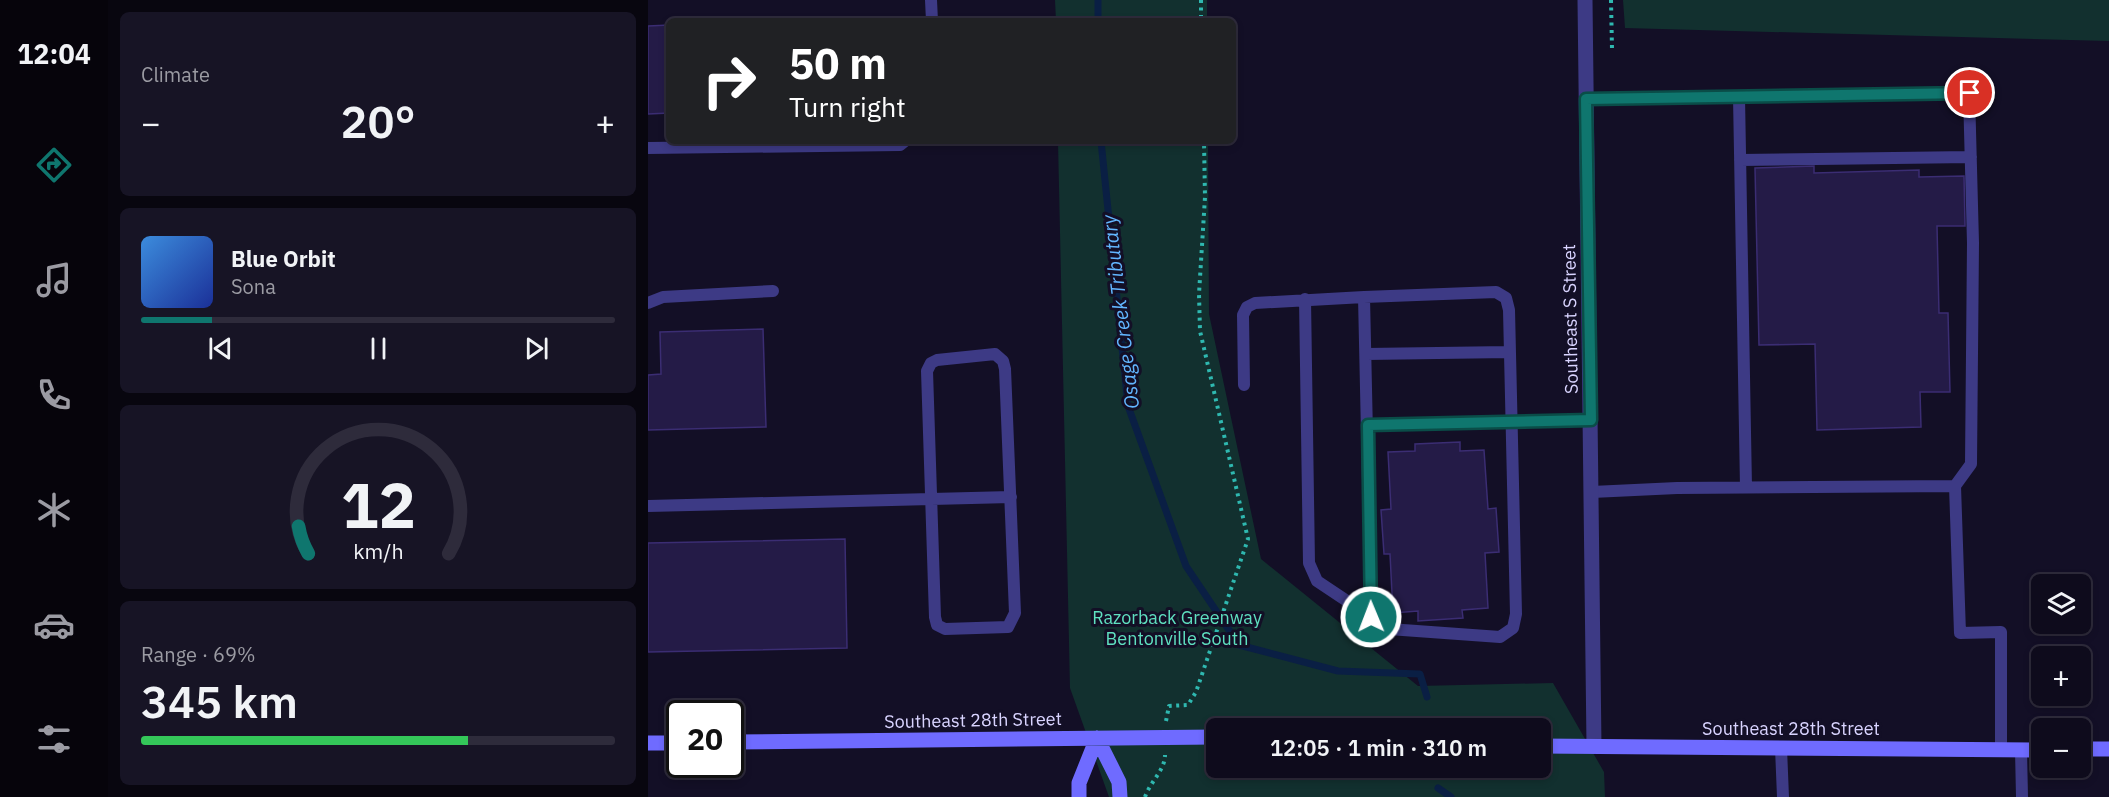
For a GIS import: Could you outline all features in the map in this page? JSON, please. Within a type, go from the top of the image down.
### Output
[{"type":"main road","name":"Southeast 28th Street","points":[[744,742],[1206,737]]},
{"type":"main road","points":[[1079,797],[1078,783],[1097,738]]},
{"type":"main road","points":[[1097,738],[1119,782],[1120,797]]},
{"type":"main road","points":[[648,743],[666,743]]},
{"type":"main road","name":"Southeast 28th Street","points":[[1551,746],[2031,750]]},
{"type":"main road","points":[[2091,749],[2109,749]]},
{"type":"street","name":"Southeast S Street","points":[[1585,0],[1594,746]]},
{"type":"lane","points":[[931,0],[932,18]]},
{"type":"lane","points":[[1586,99],[1970,93],[1971,464],[1955,486],[1960,633],[2001,632],[2001,749]]},
{"type":"lane","points":[[1738,97],[1746,487]]},
{"type":"lane","points":[[648,148],[901,144]]},
{"type":"lane","points":[[1740,160],[1971,157]]},
{"type":"lane","points":[[648,303],[663,297],[773,291]]},
{"type":"lane","points":[[1244,386],[1243,315],[1247,307],[1255,303],[1305,299],[1496,292],[1506,298],[1509,310],[1515,614],[1513,628],[1500,637],[1389,629],[1317,581],[1308,563],[1305,299]]},
{"type":"lane","points":[[1364,297],[1371,617]]},
{"type":"lane","points":[[1366,354],[1509,352]]},
{"type":"lane","points":[[995,354],[1003,361],[1011,497],[1015,613],[1012,622],[1008,627],[945,629],[937,625],[927,371],[931,363],[937,360],[995,354]]},
{"type":"lane","points":[[1368,425],[1591,420]]},
{"type":"lane","points":[[1592,492],[1746,487],[1955,486]]},
{"type":"lane","points":[[648,506],[1011,497]]},
{"type":"lane","points":[[1781,748],[1782,797]]},
{"type":"lane","points":[[2021,750],[2022,797]]},
{"type":"path","points":[[1201,0],[1201,18]]},
{"type":"path","points":[[1611,0],[1612,49]]},
{"type":"path","points":[[1166,717],[1169,706],[1188,705],[1196,692],[1248,539],[1200,331],[1199,294],[1205,197],[1204,144]]},
{"type":"path","points":[[1145,797],[1149,784],[1165,762]]},
{"type":"green space","points":[[1055,0],[1207,0],[1207,18],[1056,18]]},
{"type":"green space","points":[[1623,0],[2109,0],[2109,41],[1625,28]]},
{"type":"green space","name":"Razorback Greenway Bentonville South","points":[[1058,144],[1208,144],[1209,314],[1261,559],[1418,686],[1553,683],[1604,772],[1605,797],[1109,797],[1070,688]]},
{"type":"building","points":[[666,25],[666,113],[648,114],[648,26]]},
{"type":"building","points":[[1814,166],[1814,173],[1919,170],[1919,177],[1964,176],[1965,226],[1937,226],[1939,313],[1948,313],[1950,392],[1920,392],[1921,427],[1817,430],[1815,344],[1759,345],[1755,168]]},
{"type":"building","points":[[763,329],[766,427],[648,430],[648,375],[661,374],[660,332]]},
{"type":"building","points":[[1460,442],[1460,451],[1484,450],[1488,509],[1496,508],[1499,552],[1485,553],[1488,608],[1462,610],[1463,618],[1418,621],[1418,611],[1393,613],[1390,554],[1384,554],[1381,510],[1391,509],[1388,452],[1415,451],[1415,444]]},
{"type":"building","points":[[845,539],[847,648],[648,652],[648,543]]},
{"type":"waterway","name":"Osage Creek Tributary","points":[[1098,0],[1098,18]]},
{"type":"waterway","name":"Osage Creek Tributary","points":[[1101,144],[1128,406],[1186,566],[1239,645],[1338,671],[1420,674],[1427,697]]},
{"type":"waterway","name":"Osage Creek Tributary","points":[[1438,788],[1451,797]]},
{"type":"route","points":[[1371,617],[1368,425],[1591,420],[1586,99],[1970,93]]}]
